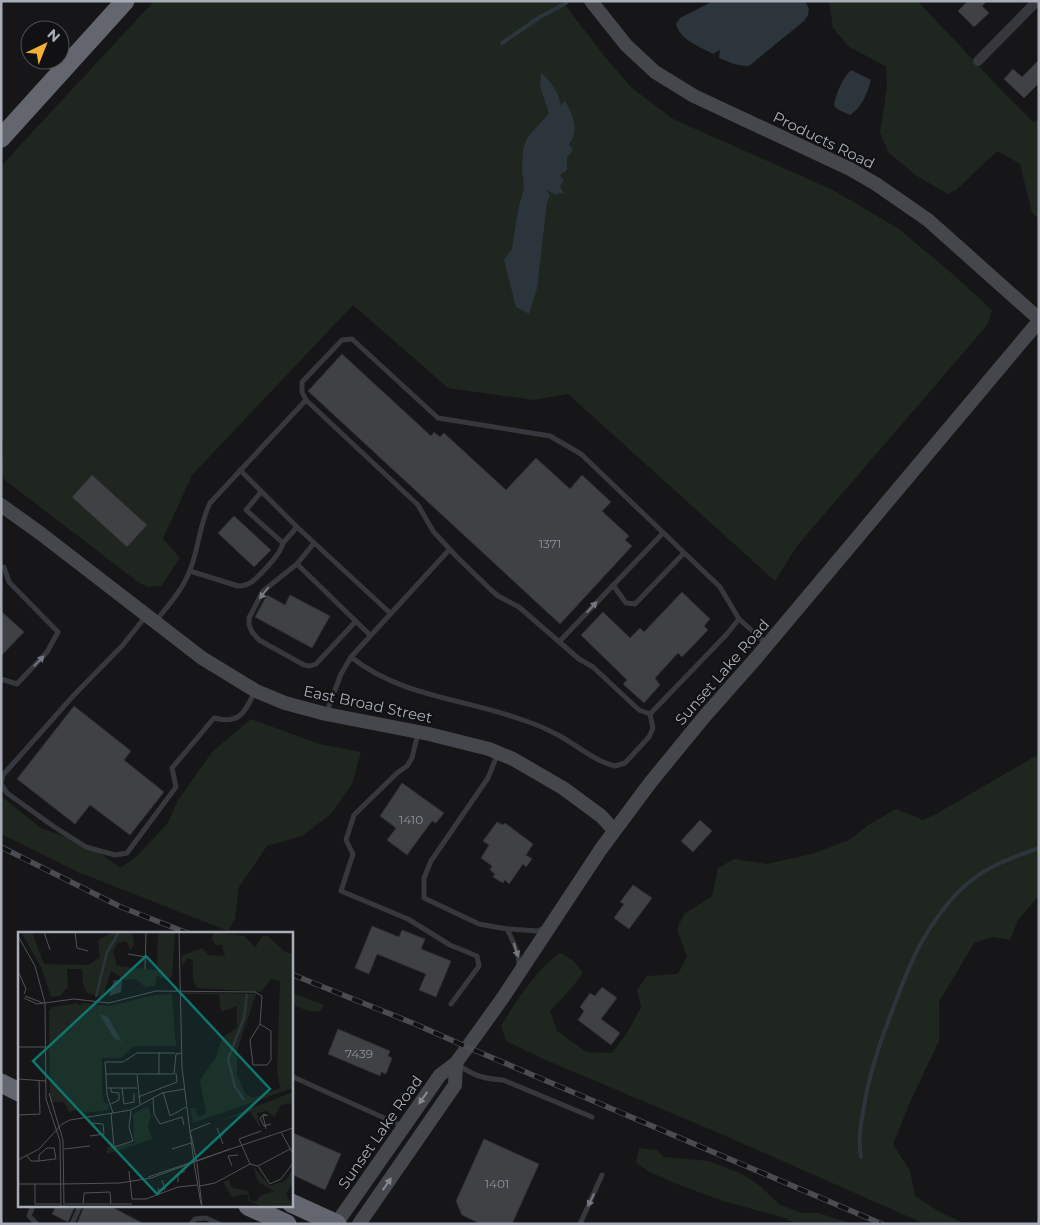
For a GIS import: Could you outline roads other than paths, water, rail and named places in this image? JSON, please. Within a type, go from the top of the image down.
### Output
[{"type":"highway","points":[[1,138],[125,1]]},
{"type":"highway","points":[[1,1083],[18,1092]]},
{"type":"highway","points":[[292,1203],[336,1224]]},
{"type":"highway","points":[[252,1208],[287,1224]]},
{"type":"main road","name":"Products Road","points":[[591,1],[626,45],[655,72],[694,96],[850,169],[876,184],[928,220],[1039,320]]},
{"type":"main road","name":"Sunset Lake Road","points":[[336,1224],[440,1075],[456,1063],[519,973],[614,830],[650,783],[1039,320]]},
{"type":"main road","name":"East Broad Street","points":[[1,505],[202,658],[256,691],[285,703],[326,714],[465,741],[499,753],[530,768],[563,788],[601,816],[614,830]]},
{"type":"main road","name":"Sunset Lake Road","points":[[359,1224],[455,1085],[456,1063]]},
{"type":"street","points":[[978,61],[1032,3]]},
{"type":"lane","points":[[650,714],[638,710],[593,667],[579,659],[519,607],[498,596],[449,550],[433,531],[418,504],[306,400],[302,392],[302,382],[342,340],[352,339],[438,418],[550,436],[580,454],[720,587],[739,619],[767,644]]},
{"type":"lane","points":[[256,691],[244,712],[234,720],[214,718],[178,760],[172,768],[176,787],[127,853],[115,855],[86,847],[7,793],[1,784],[3,775],[74,695],[122,646],[170,603],[190,571],[203,517],[210,503],[306,400]]},
{"type":"lane","points":[[240,470],[297,527],[390,613]]},
{"type":"lane","points":[[261,492],[246,510],[283,543]]},
{"type":"lane","points":[[190,571],[238,586],[245,586],[253,582],[281,551],[283,543],[297,527]]},
{"type":"lane","points":[[559,642],[663,533]]},
{"type":"lane","points":[[314,543],[297,564],[263,591],[249,618],[252,632],[259,640],[304,665],[310,666],[316,664],[356,621]]},
{"type":"lane","points":[[326,714],[336,684],[351,657],[449,550]]},
{"type":"lane","points":[[613,585],[626,603],[635,604],[684,553]]},
{"type":"lane","points":[[297,564],[370,635]]},
{"type":"lane","points":[[1,679],[17,684],[47,652],[58,632],[9,582],[4,568]]},
{"type":"lane","points":[[650,714],[739,619]]},
{"type":"lane","points":[[351,657],[377,674],[410,688],[447,700],[488,708],[524,720],[558,735],[587,753],[615,766],[625,763],[652,732],[650,714]]},
{"type":"lane","points":[[419,732],[412,758],[407,766],[390,779],[354,815],[346,840],[352,854],[341,891],[408,919],[450,944],[477,956],[479,966],[451,1004]]},
{"type":"lane","points":[[499,753],[488,778],[431,860],[424,878],[424,898],[479,924],[507,929],[538,931],[550,925]]},
{"type":"lane","points":[[507,929],[519,958],[519,973]]},
{"type":"lane","points":[[456,1063],[468,1072],[488,1079],[503,1080],[592,1117]]},
{"type":"lane","points":[[292,1076],[403,1127]]},
{"type":"lane","points":[[580,1224],[602,1175]]},
{"type":"lane","points":[[32,1208],[30,1216],[37,1224]]},
{"type":"lane","points":[[72,1224],[79,1208]]},
{"type":"lane","points":[[191,1224],[195,1219],[206,1218],[219,1224]]},
{"type":"waterway","points":[[502,43],[540,17],[566,3]]},
{"type":"waterway","points":[[861,1157],[860,1129],[872,1071],[900,990],[930,927],[955,896],[976,877],[992,867],[1039,848]]},
{"type":"railway","points":[[1,847],[121,907],[185,932]]},
{"type":"railway","points":[[292,974],[415,1024],[882,1224]]}]
